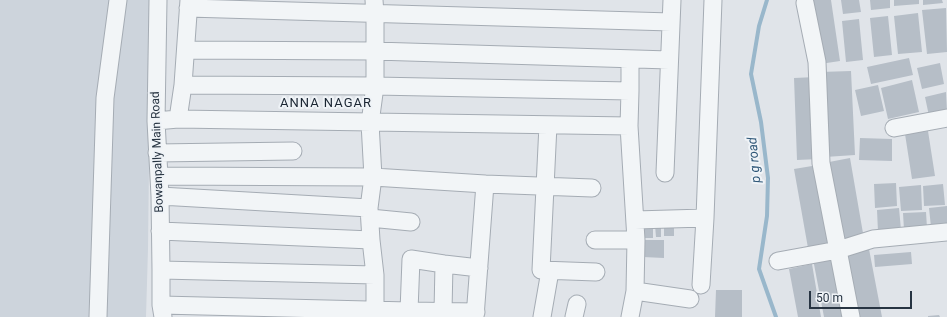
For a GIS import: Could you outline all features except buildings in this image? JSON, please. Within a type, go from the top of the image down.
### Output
[{"type":"street","points":[[98,317],[105,98],[118,0]]},
{"type":"street","name":"Bowanpally Main Road","points":[[158,0],[156,120],[160,196],[162,311]]},
{"type":"street","points":[[665,173],[672,0]]},
{"type":"street","points":[[701,285],[714,0]]},
{"type":"street","points":[[178,119],[183,85],[188,4],[374,7],[672,22]]},
{"type":"street","points":[[805,4],[817,62],[821,163],[851,317]]},
{"type":"street","points":[[374,7],[375,86],[370,123],[373,177],[370,213],[375,275],[375,310]]},
{"type":"street","points":[[186,50],[375,51],[669,60]]},
{"type":"street","points":[[630,59],[629,126],[636,240],[635,291],[630,317]]},
{"type":"street","points":[[183,85],[375,86],[630,91]]},
{"type":"street","points":[[894,128],[947,118]]},
{"type":"street","points":[[156,120],[178,119],[629,126]]},
{"type":"street","points":[[548,125],[541,270],[596,272]]},
{"type":"street","points":[[157,153],[293,152]]},
{"type":"street","points":[[159,176],[373,177],[486,184],[592,188]]},
{"type":"street","points":[[162,311],[375,310],[476,314],[486,184]]},
{"type":"street","points":[[160,196],[370,213],[411,222]]},
{"type":"street","points":[[635,220],[705,218]]},
{"type":"street","points":[[160,231],[371,240]]},
{"type":"street","points":[[778,261],[838,250],[874,239],[947,232]]},
{"type":"street","points":[[596,240],[636,240]]},
{"type":"street","points":[[409,312],[411,259],[479,268]]},
{"type":"street","points":[[443,312],[444,264]]},
{"type":"street","points":[[161,270],[375,275]]},
{"type":"street","points":[[542,317],[550,271]]},
{"type":"street","points":[[635,291],[690,299]]},
{"type":"shaded area","points":[[0,0],[151,0],[146,317],[0,317]]},
{"type":"waterway","name":"p g road","points":[[767,0],[759,26],[751,74],[761,122],[768,178],[767,216],[759,269],[776,317]]},
{"type":"district","name":"ANNA NAGAR","points":[[326,104]]}]
